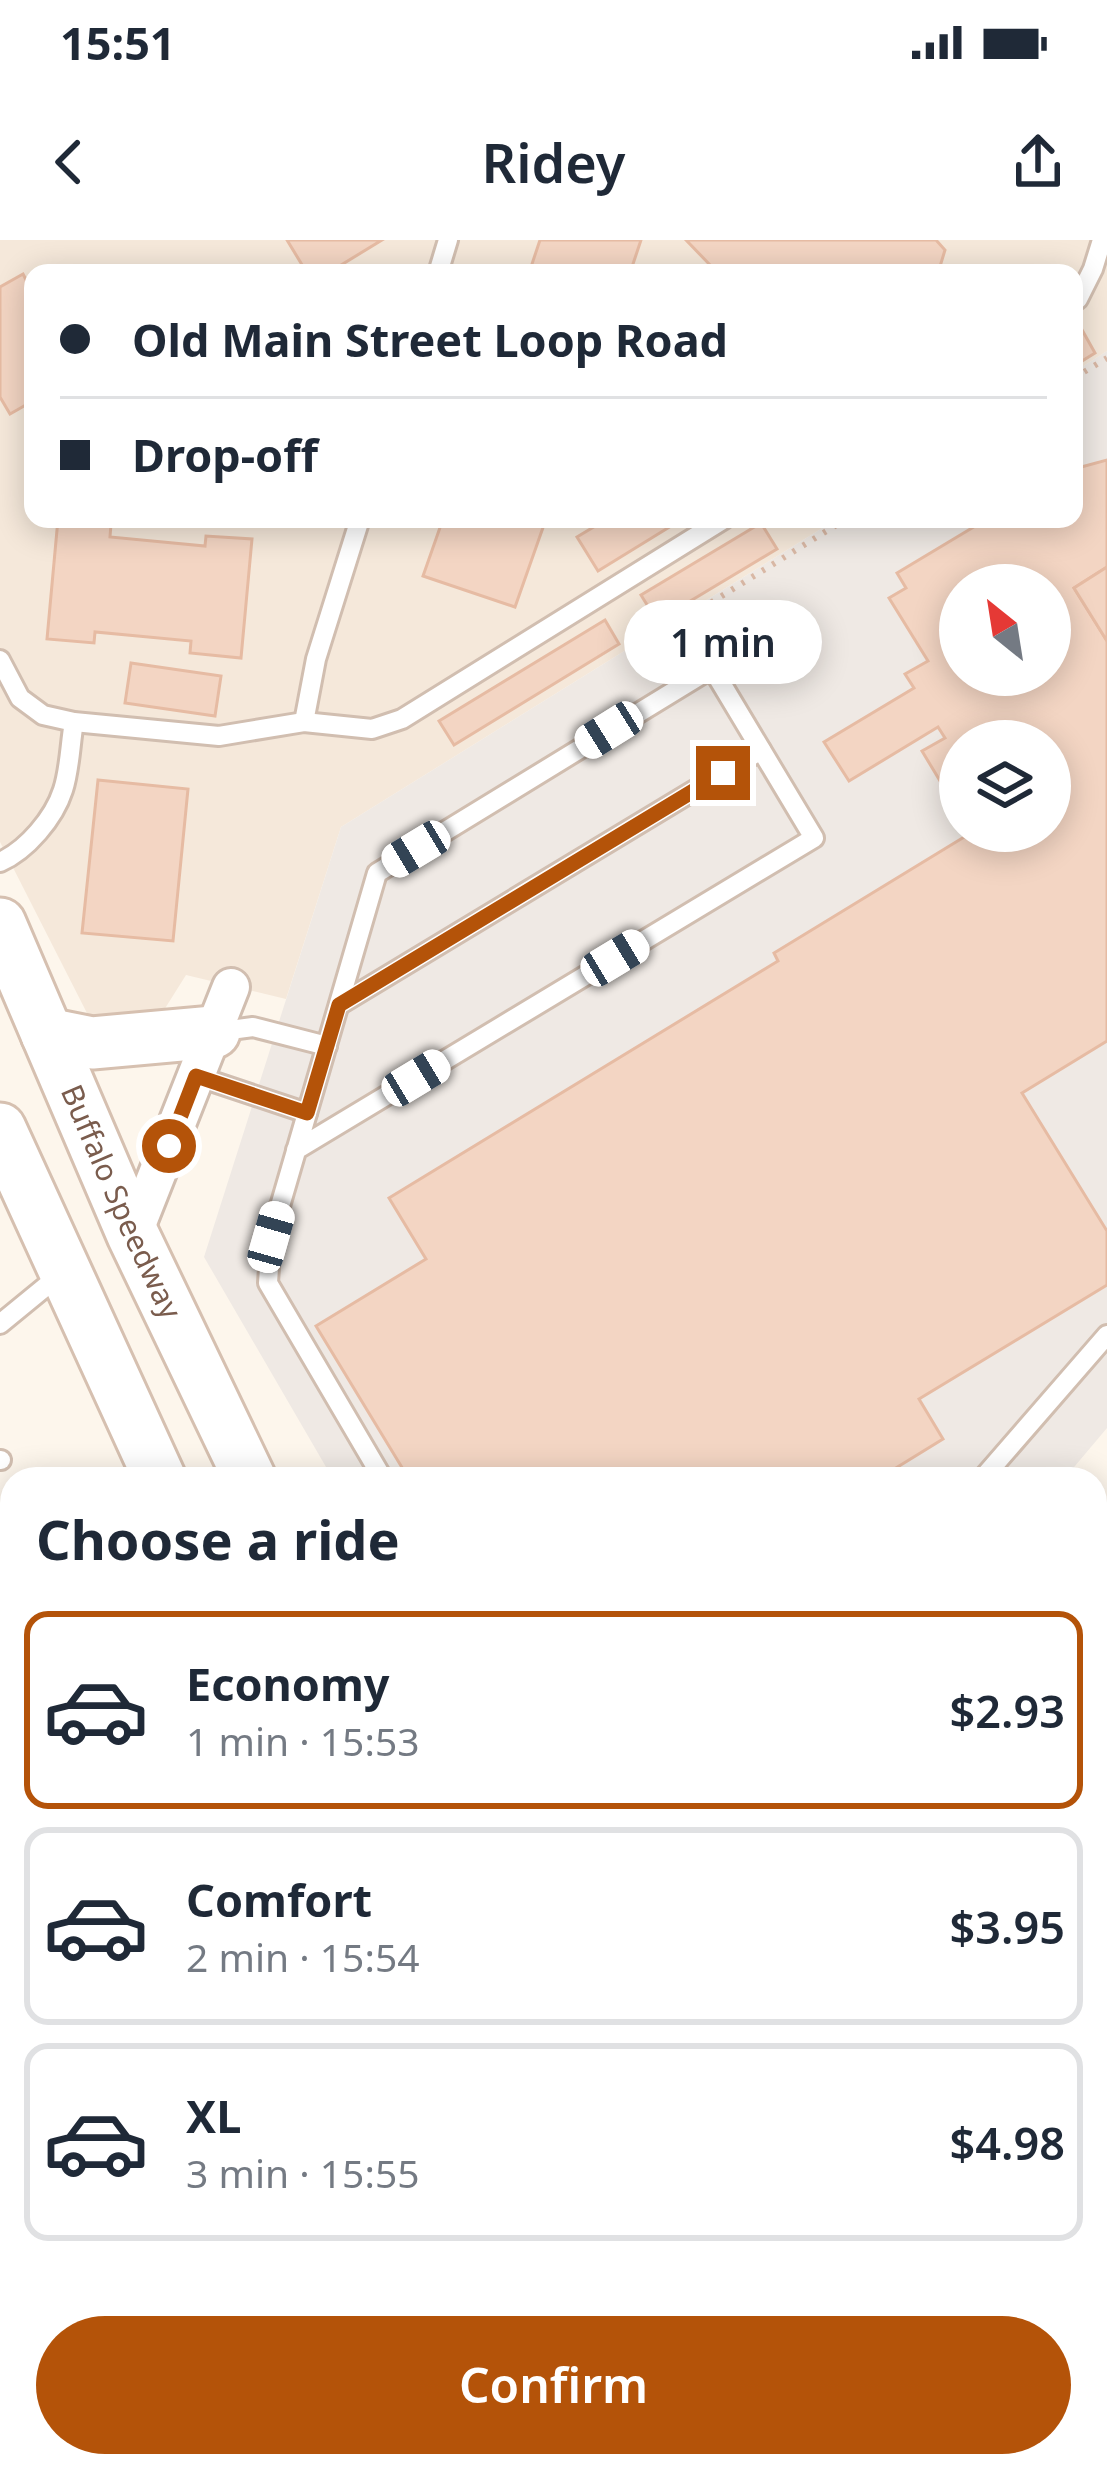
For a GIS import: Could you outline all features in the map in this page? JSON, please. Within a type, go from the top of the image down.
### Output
[{"type":"main road","name":"Buffalo Speedway","points":[[0,924],[133,1235],[244,1467]]},
{"type":"main road","points":[[47,1034],[92,1042],[214,1032]]},
{"type":"main road","points":[[0,1129],[154,1467]]},
{"type":"main road","points":[[63,1272],[133,1235]]},
{"type":"street","points":[[133,1235],[214,1032]]},
{"type":"lane","points":[[1083,289],[1102,240]]},
{"type":"lane","points":[[304,722],[316,659],[357,528]]},
{"type":"lane","points":[[0,660],[20,698],[44,715],[74,722],[219,736],[304,722],[372,729],[402,719],[710,528]]},
{"type":"lane","points":[[296,1150],[814,838],[712,668],[377,873],[339,1005],[296,1150],[271,1237],[268,1283],[376,1467]]},
{"type":"lane","points":[[0,862],[26,845],[63,790],[74,722]]},
{"type":"lane","points":[[339,1005],[761,750]]},
{"type":"lane","points":[[214,1032],[253,1027],[327,1046]]},
{"type":"lane","points":[[214,1032],[307,1113]]},
{"type":"lane","points":[[0,1324],[63,1272]]},
{"type":"lane","points":[[992,1467],[1107,1335]]},
{"type":"path","points":[[686,683],[679,648],[691,615],[831,528]]},
{"type":"shaded area","points":[[0,240],[1107,240],[1107,351],[1083,366],[1083,264],[24,264],[24,528],[823,528],[341,827],[286,999],[186,975],[164,1010],[90,1019],[0,842]]},
{"type":"shaded area","points":[[1107,351],[1107,1428],[1074,1467],[326,1467],[204,1257],[341,827],[823,528],[1083,528],[1083,366]]},
{"type":"building","points":[[287,240],[382,240],[343,264],[302,264]]},
{"type":"building","points":[[540,240],[641,240],[633,264],[532,264]]},
{"type":"building","points":[[686,240],[936,240],[945,250],[941,264],[709,264]]},
{"type":"building","points":[[24,276],[24,406],[10,414],[0,397],[0,287]]},
{"type":"building","points":[[1083,332],[1095,353],[1083,360]]},
{"type":"building","points":[[1107,460],[1107,567],[1074,588],[1107,641],[1107,1041],[1022,1093],[1107,1231],[1107,1285],[919,1399],[943,1439],[898,1467],[402,1467],[316,1326],[426,1259],[389,1198],[778,961],[774,953],[940,852],[1071,852],[1071,720],[939,720],[939,729],[849,781],[824,742],[914,688],[905,674],[928,661],[889,598],[906,588],[897,573],[972,528],[1083,528],[1083,467]]},
{"type":"building","points":[[57,528],[111,528],[110,537],[205,546],[206,536],[252,539],[241,658],[190,653],[191,641],[95,632],[94,643],[47,639]]},
{"type":"building","points":[[440,528],[543,528],[515,607],[423,576]]},
{"type":"building","points":[[592,528],[668,528],[598,571],[577,537]]},
{"type":"building","points":[[753,528],[764,528],[777,549],[657,621],[641,595]]},
{"type":"building","points":[[1107,567],[1107,641],[1074,588]]},
{"type":"building","points":[[605,620],[619,644],[454,745],[439,721]]},
{"type":"building","points":[[131,663],[221,676],[215,716],[125,703]]},
{"type":"building","points":[[939,741],[939,779],[922,751]]},
{"type":"building","points":[[98,780],[188,789],[173,941],[82,933]]},
{"type":"route","points":[[169,1146],[196,1076],[307,1113],[339,1005],[723,773]]}]
